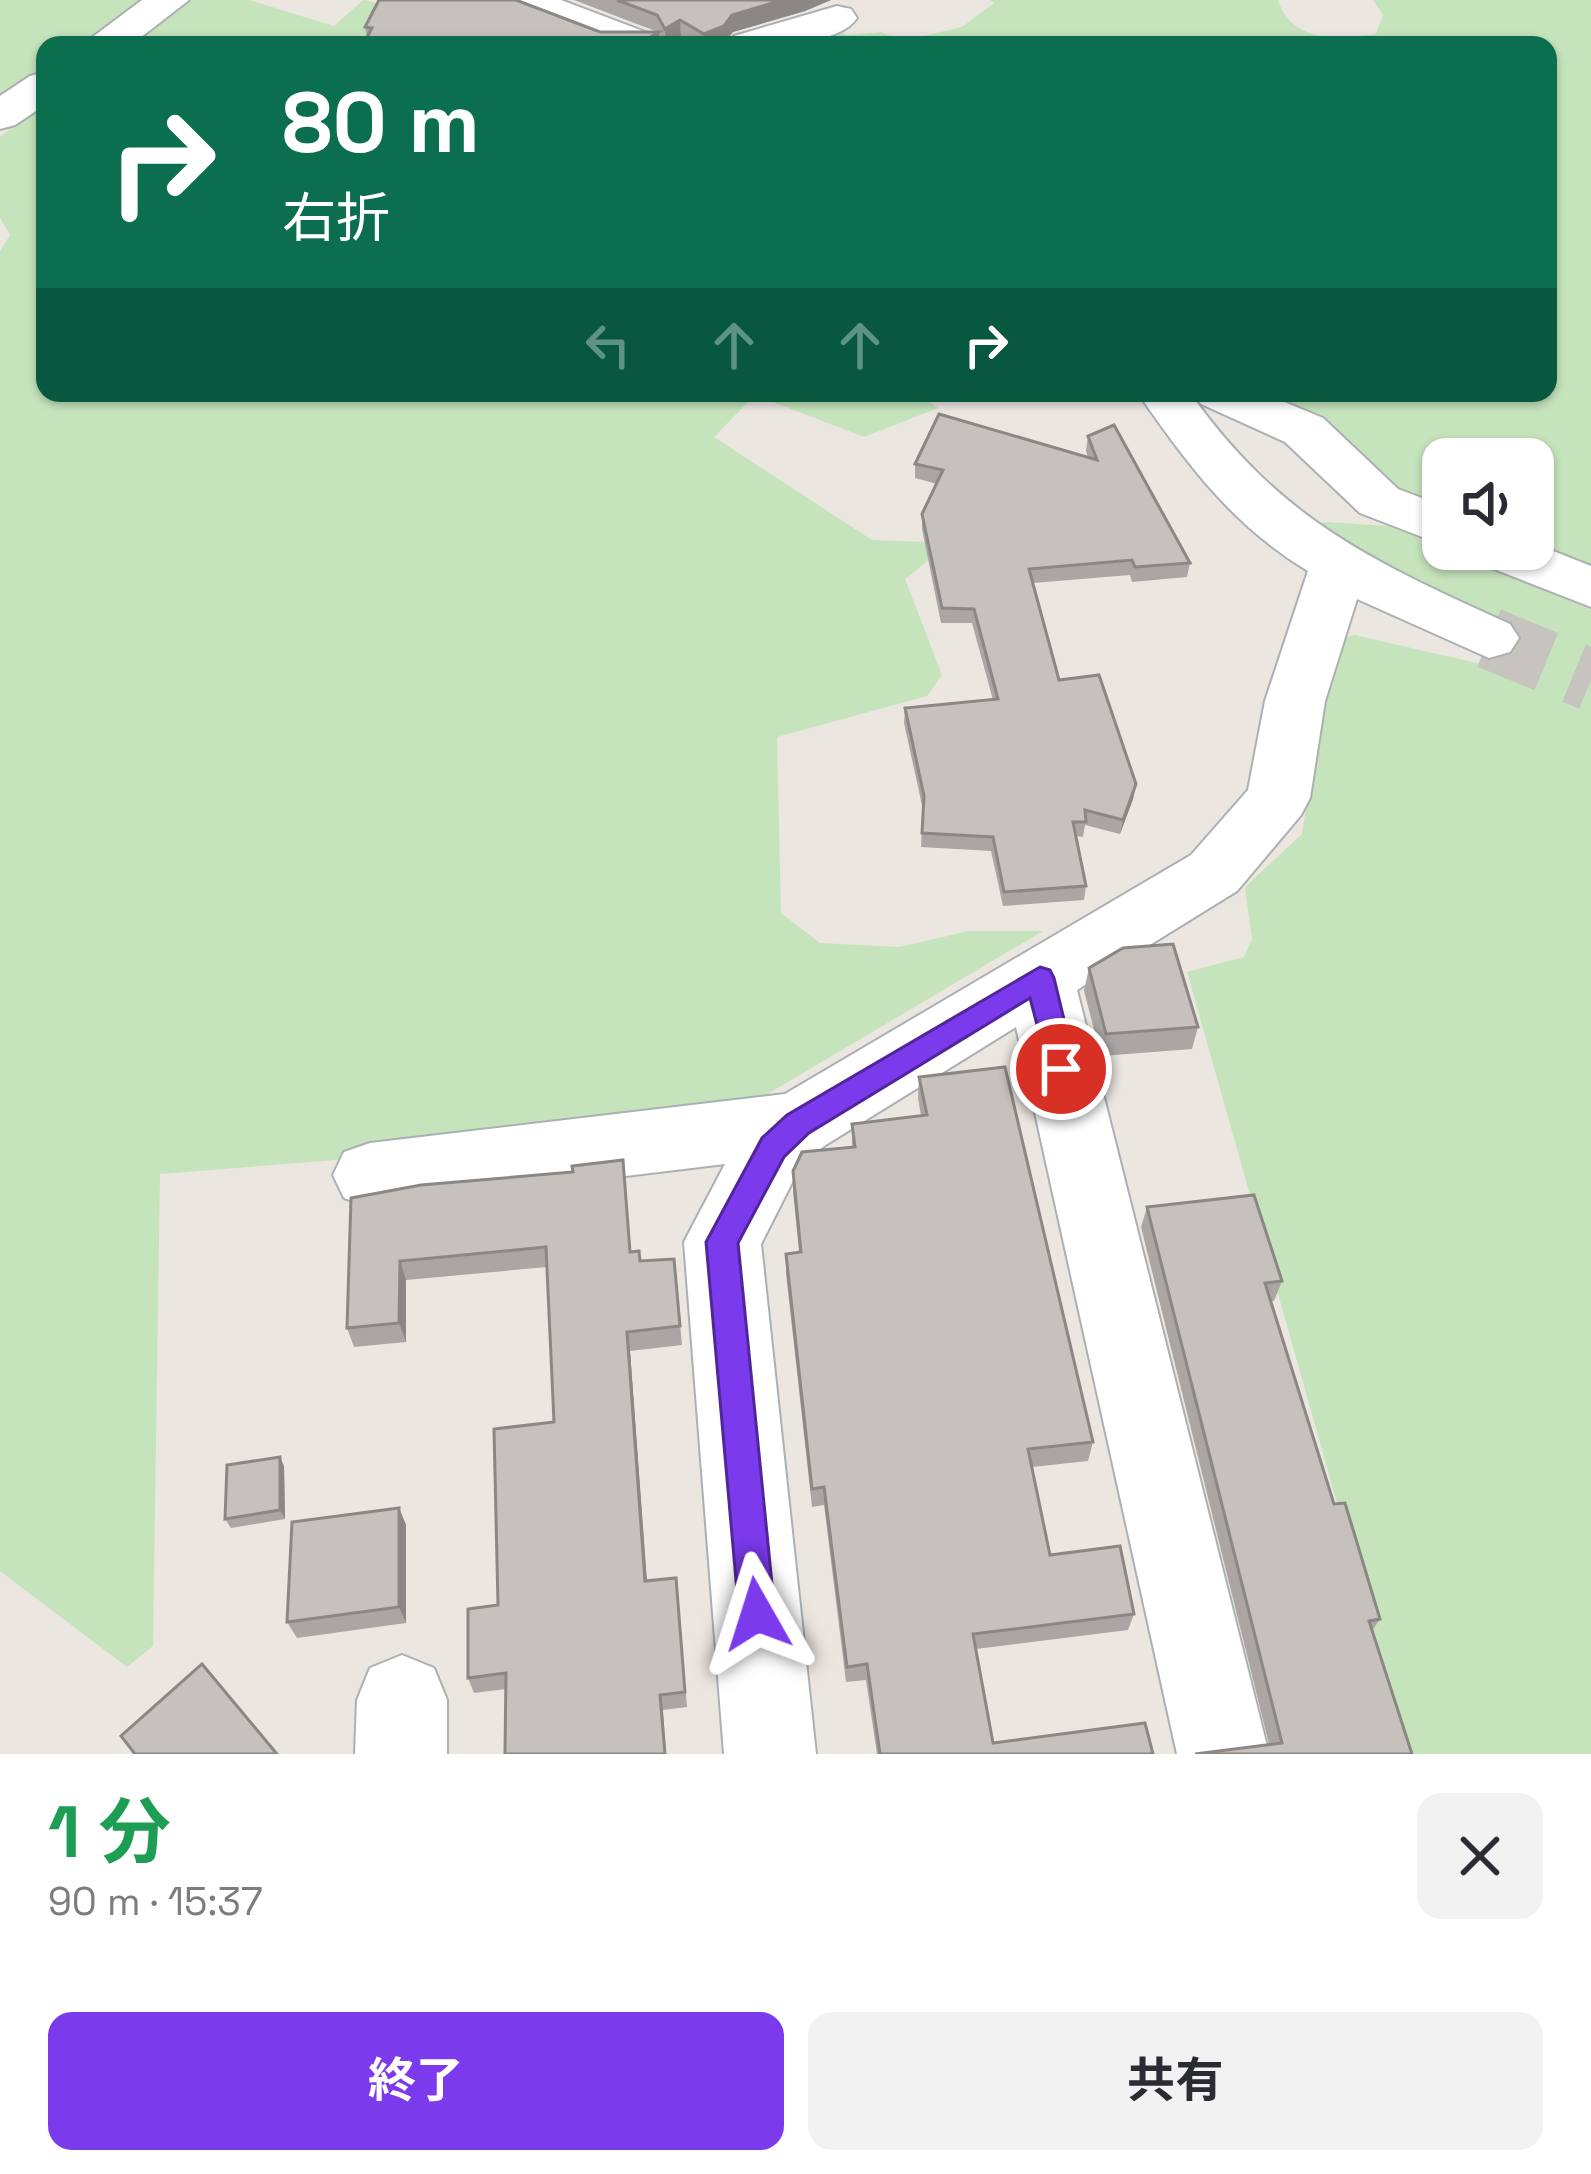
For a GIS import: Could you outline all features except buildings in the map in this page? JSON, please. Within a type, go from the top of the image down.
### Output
[{"type":"street","points":[[117,36],[170,0]]},
{"type":"street","points":[[524,0],[618,36]]},
{"type":"street","points":[[777,36],[837,17]]},
{"type":"street","points":[[0,116],[36,91]]},
{"type":"street","points":[[1170,402],[1221,472],[1268,519],[1338,568],[1489,638]]},
{"type":"street","points":[[1240,402],[1304,430],[1379,501],[1422,518]]},
{"type":"street","points":[[770,1754],[722,1242],[773,1148],[798,1124],[1214,873],[1278,798],[1295,701],[1338,568]]},
{"type":"street","points":[[1548,570],[1591,587]]},
{"type":"street","points":[[1040,978],[1223,1754]]},
{"type":"street","points":[[370,1175],[798,1124]]},
{"type":"green space","points":[[0,0],[149,0],[98,36],[36,36],[36,79],[0,104]]},
{"type":"green space","points":[[187,0],[249,0],[334,26],[363,0],[400,6],[367,36],[135,36]]},
{"type":"green space","points":[[989,0],[1278,0],[1294,24],[1325,36],[923,36],[962,27],[994,3]]},
{"type":"green space","points":[[1373,0],[1591,0],[1591,1754],[1408,1754],[1187,972],[1244,957],[1252,939],[1245,887],[1302,834],[1331,641],[1355,635],[1494,667],[1498,624],[1305,525],[1387,526],[1406,503],[1256,402],[1557,402],[1557,36],[1357,36],[1376,34],[1383,15]]},
{"type":"green space","points":[[818,26],[848,35],[881,32],[890,36],[795,36]]},
{"type":"green space","points":[[36,106],[36,402],[748,402],[714,437],[872,540],[929,542],[936,554],[905,579],[942,675],[927,696],[777,737],[781,913],[820,943],[899,947],[969,931],[1043,931],[705,1131],[160,1174],[153,1646],[127,1667],[0,1571],[0,251],[10,235],[0,218],[0,137]]},
{"type":"green space","points":[[773,402],[930,402],[938,408],[864,437]]},
{"type":"tunnel","points":[[1489,638],[1591,680]]},
{"type":"route","points":[[757,1614],[722,1242],[773,1148],[798,1124],[1040,978],[1061,1069]]}]
